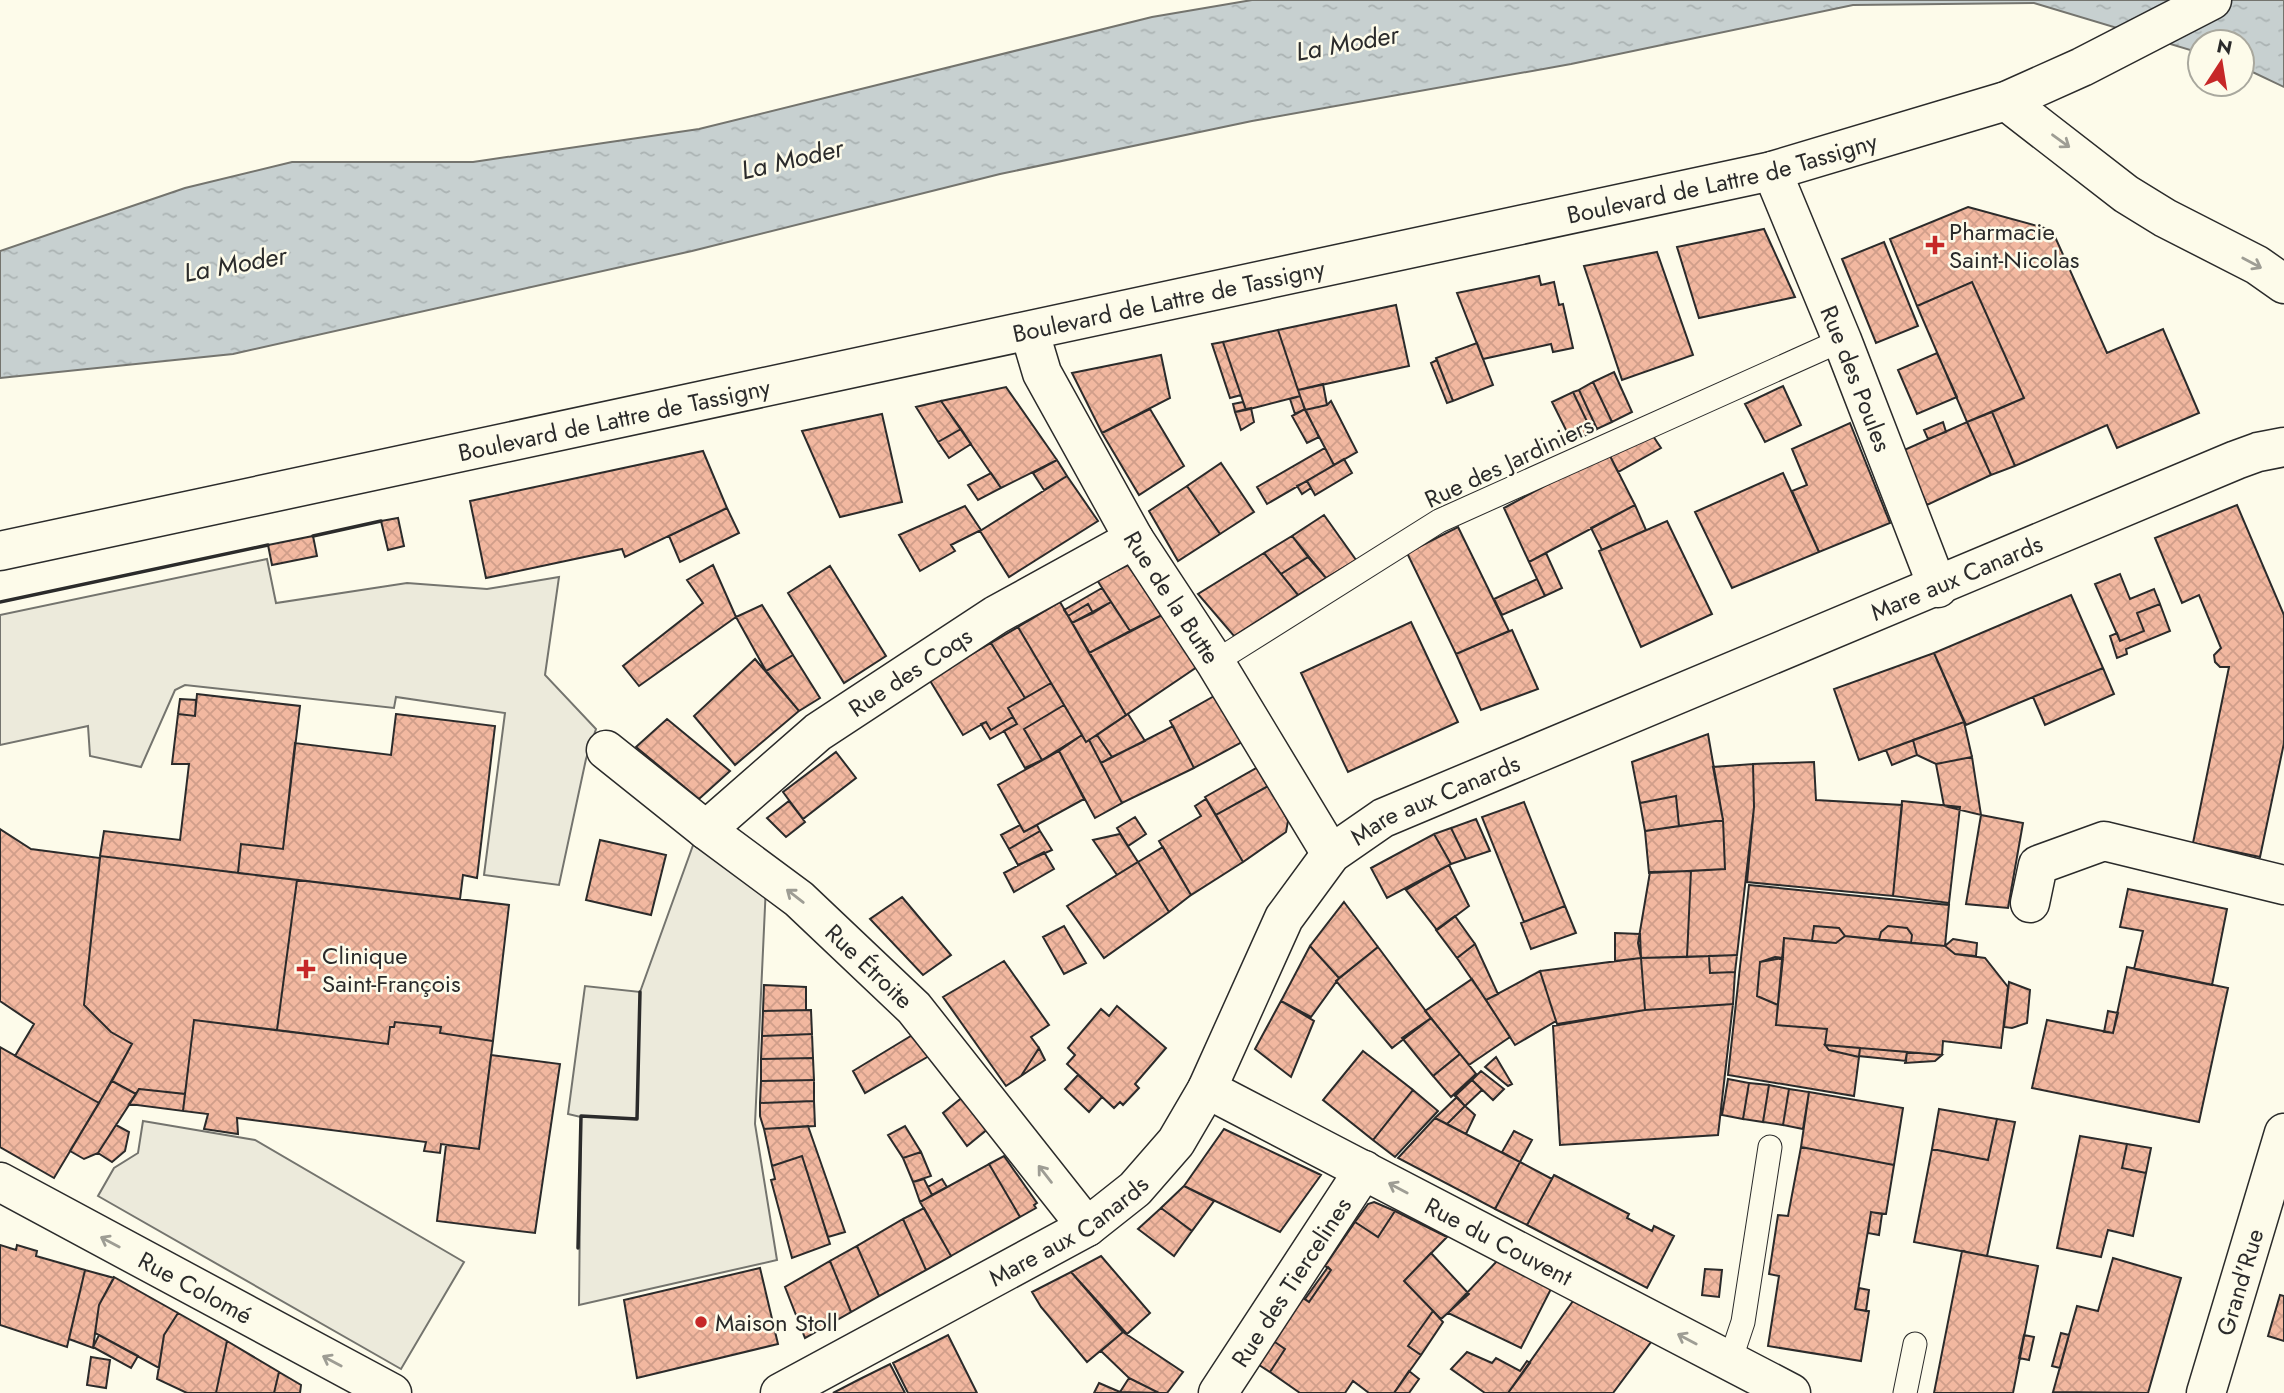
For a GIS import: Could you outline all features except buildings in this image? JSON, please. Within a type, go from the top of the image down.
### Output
[{"type":"street","name":"Boulevard de Lattre de Tassigny","points":[[0,551],[1772,171],[2006,101],[2082,67],[2213,0]]},
{"type":"street","points":[[2006,101],[2076,152],[2126,194],[2258,265],[2284,284]]},
{"type":"street","name":"Rue des Poules","points":[[1772,171],[1842,340],[1938,588]]},
{"type":"street","name":"Rue de la Butte","points":[[1030,332],[1042,373],[1134,539],[1215,662],[1331,854]]},
{"type":"street","name":"Mare aux Canards","points":[[780,1393],[1087,1227],[1135,1189],[1176,1142],[1207,1089],[1284,918],[1331,854],[1383,818],[1938,588],[2236,460],[2284,447]]},
{"type":"street","name":"Rue des Coqs","points":[[706,830],[818,732],[996,615],[1134,539]]},
{"type":"street","name":"Rue Étroite","points":[[606,750],[706,830],[799,899],[914,1008],[1087,1227]]},
{"type":"street","points":[[2030,903],[2038,865],[2104,841],[2284,885]]},
{"type":"street","name":"Rue du Couvent","points":[[1207,1089],[1791,1393]]},
{"type":"street","name":"Grand'Rue","points":[[2206,1393],[2284,1133]]},
{"type":"street","name":"Rue des Tiercelines","points":[[1224,1391],[1364,1170]]},
{"type":"street","name":"Rue Colomé","points":[[0,1182],[392,1393]]},
{"type":"lane","name":"Rue des Jardiniers","points":[[1215,662],[1439,521],[1842,340]]},
{"type":"lane","points":[[1730,1362],[1743,1322],[1770,1147]]},
{"type":"lane","points":[[1905,1393],[1915,1344]]},
{"type":"shaded area","points":[[267,559],[276,603],[407,583],[487,589],[559,577],[545,675],[596,729],[586,759],[559,885],[484,875],[505,713],[396,697],[394,708],[185,685],[175,690],[141,767],[90,756],[88,726],[0,745],[0,615]]},
{"type":"shaded area","points":[[696,837],[766,885],[755,1124],[777,1260],[579,1305],[581,1117],[568,1114],[585,986],[640,992]]},
{"type":"shaded area","points":[[143,1121],[255,1140],[464,1262],[401,1369],[98,1196],[114,1168],[138,1153]]},
{"type":"water","name":"La Moder","points":[[1252,0],[2284,0],[2284,87],[2256,74],[2256,28],[2186,28],[2186,49],[2034,3],[1853,5],[1571,64],[1252,121],[1000,174],[692,251],[233,354],[0,378],[0,251],[185,188],[292,162],[473,162],[699,129],[1152,17]]},
{"type":"wall","points":[[313,536],[381,521]]},
{"type":"wall","points":[[0,602],[268,545]]},
{"type":"wall","points":[[578,1248],[581,1116],[637,1119],[640,992]]},
{"type":"place","name":"Pharmacie Saint-Nicolas","points":[[1935,245]]},
{"type":"place","name":"Clinique Saint-François","points":[[306,969]]},
{"type":"place","name":"Maison Stoll","points":[[701,1322]]}]
